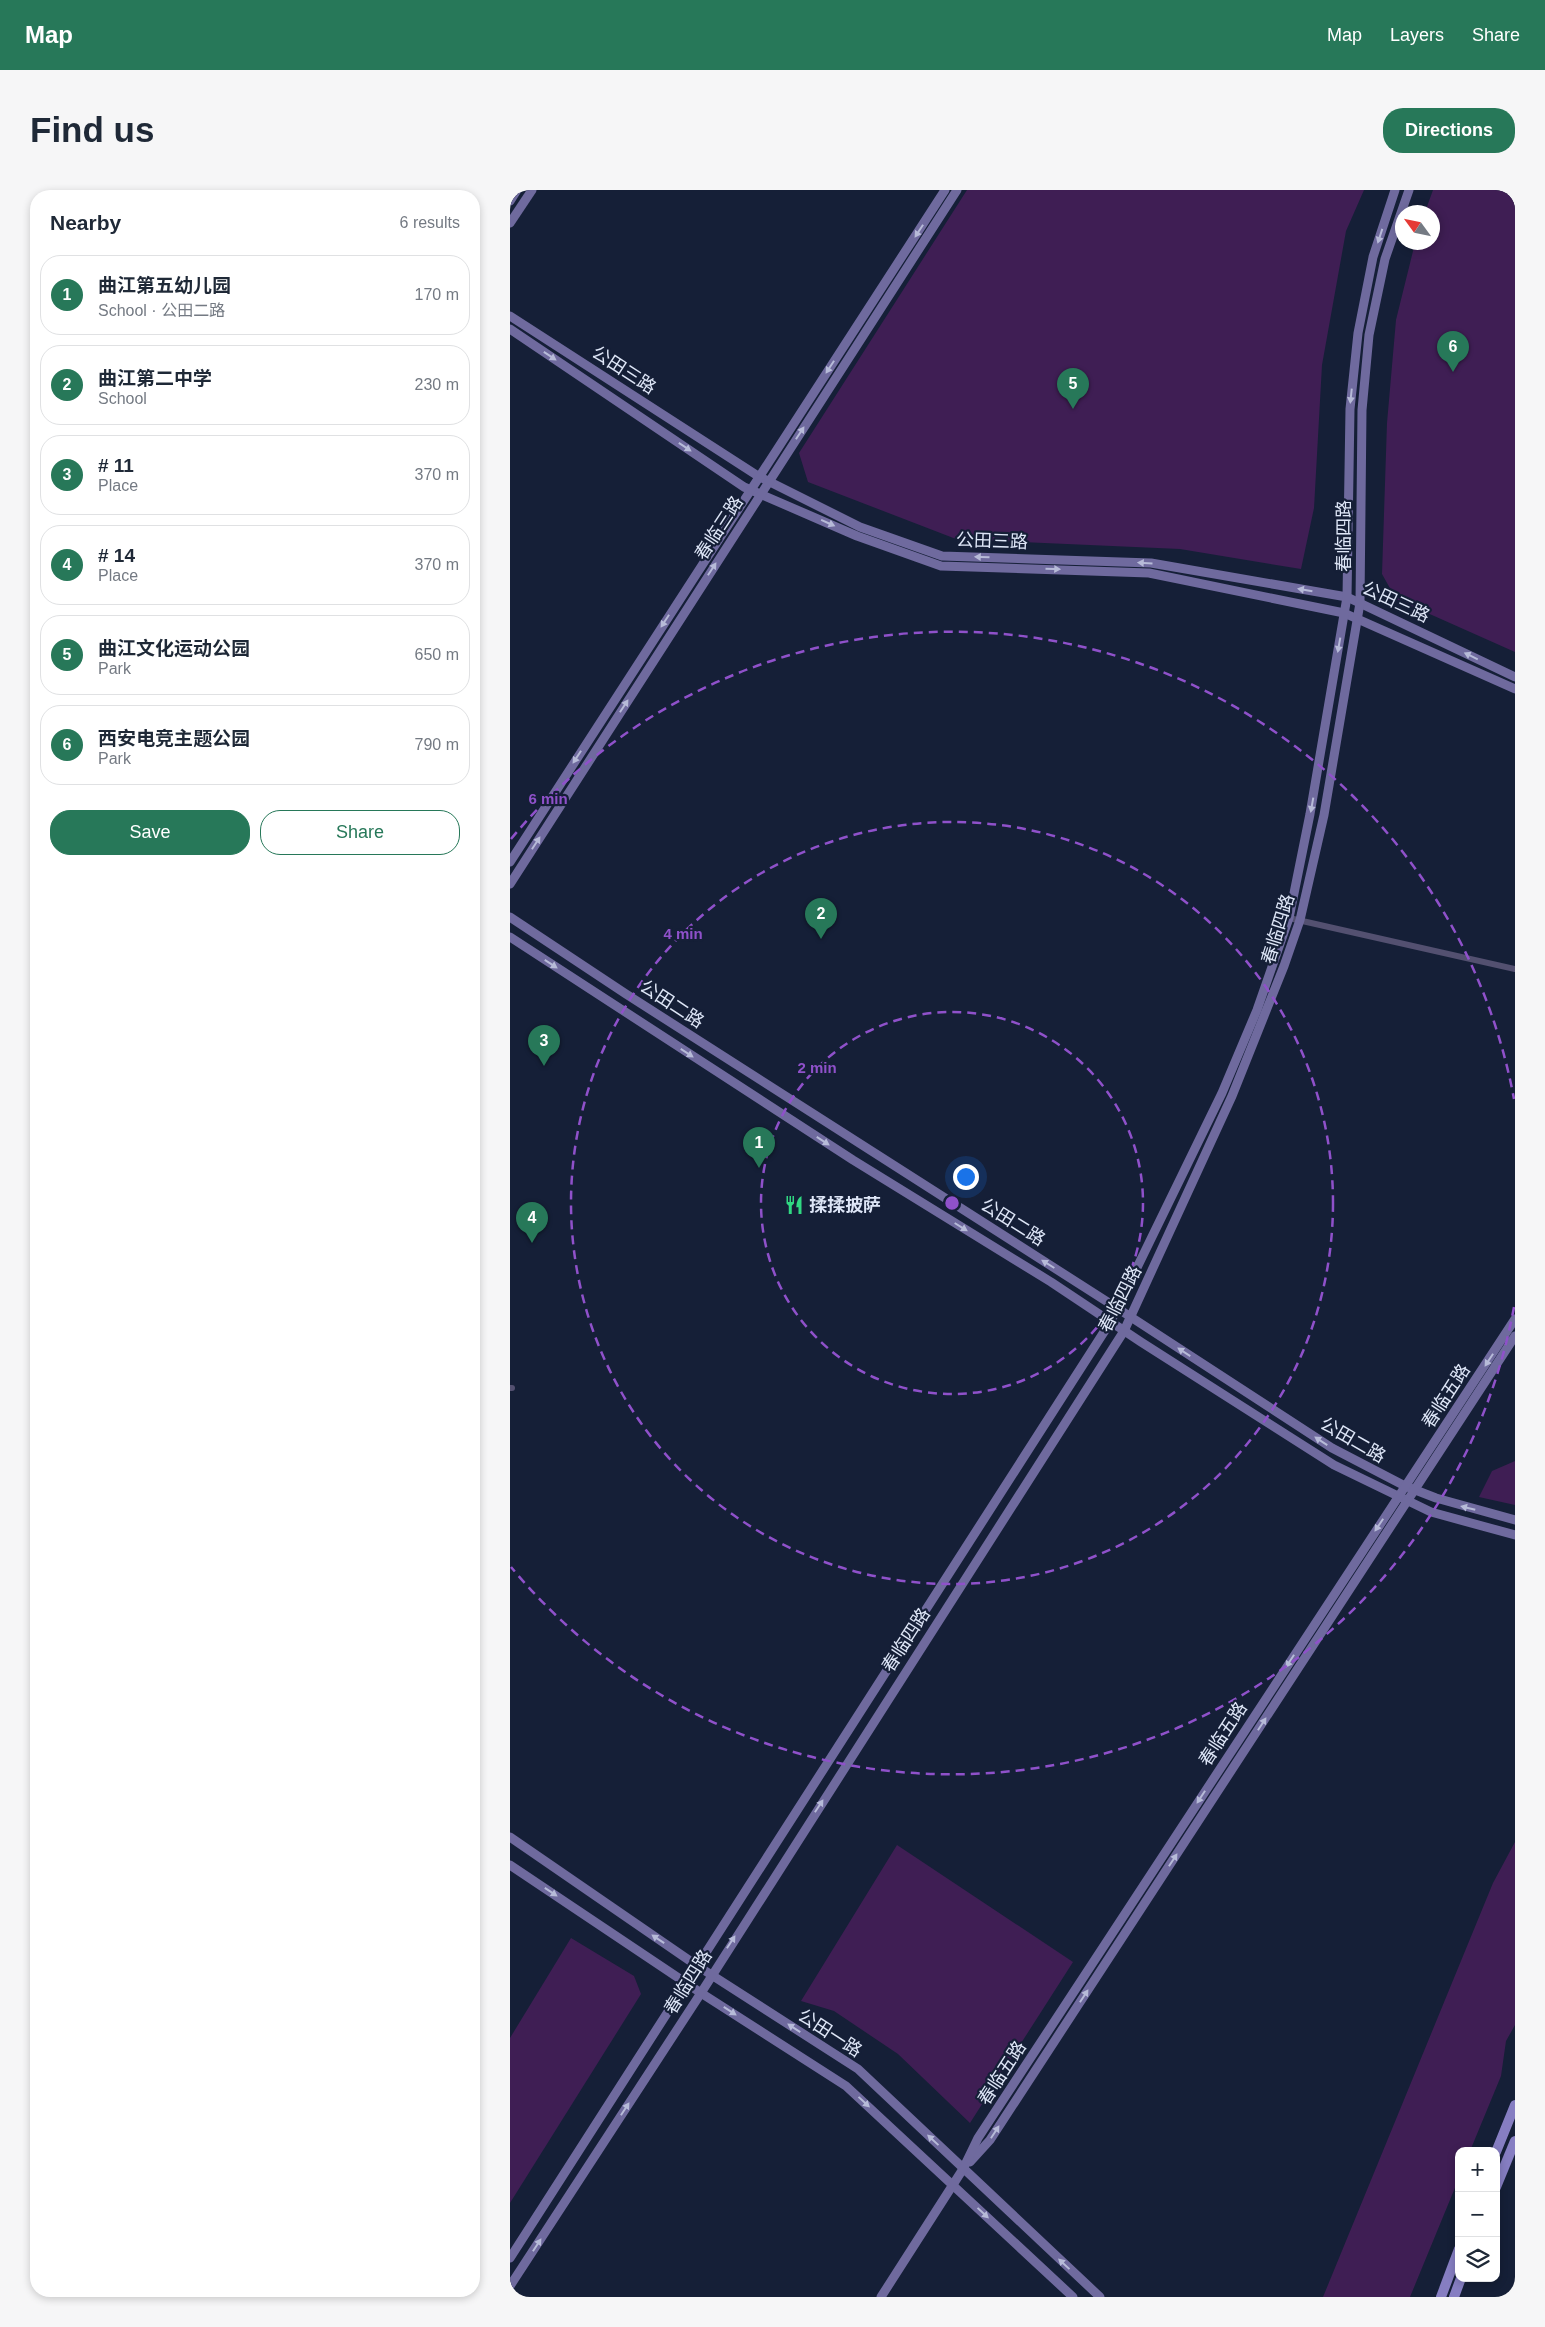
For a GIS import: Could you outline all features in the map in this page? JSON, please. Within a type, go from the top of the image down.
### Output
[{"type":"main road","points":[[1498,2147],[1515,2106]]},
{"type":"main road","points":[[1500,2177],[1515,2141]]},
{"type":"main road","points":[[1440,2297],[1455,2259]]},
{"type":"main road","points":[[1454,2297],[1460,2282]]},
{"type":"street","points":[[510,202],[518,190]]},
{"type":"street","points":[[510,223],[532,190]]},
{"type":"street","name":"春临三路","points":[[510,862],[758,476],[945,190]]},
{"type":"street","name":"春临三路","points":[[510,884],[957,190]]},
{"type":"street","name":"春临四路","points":[[510,2258],[696,1965],[1111,1322],[1222,1092],[1257,1010],[1289,918],[1310,814],[1347,597],[1350,409],[1358,333],[1373,257],[1396,190]]},
{"type":"street","name":"春临四路","points":[[510,2286],[701,1993],[711,1974],[1124,1331],[1232,1096],[1281,974],[1300,920],[1324,815],[1360,603],[1362,410],[1369,336],[1385,259],[1408,190]]},
{"type":"street","name":"公田三路","points":[[510,316],[758,476],[860,527],[942,556],[1151,563],[1347,597],[1515,677]]},
{"type":"street","name":"公田三路","points":[[510,329],[750,490],[856,536],[941,566],[1150,573],[1344,612],[1515,689]]},
{"type":"street","name":"公田二路","points":[[510,917],[684,1032],[1132,1317],[1332,1448],[1415,1490],[1454,1505],[1515,1520]]},
{"type":"street","points":[[1289,918],[1515,969]]},
{"type":"street","name":"公田二路","points":[[510,937],[853,1160],[1051,1282],[1124,1331],[1334,1465],[1431,1512],[1515,1535]]},
{"type":"street","name":"春临五路","points":[[1403,1499],[1405,1486],[1417,1471],[1515,1319]]},
{"type":"street","name":"春临五路","points":[[881,2297],[964,2169],[990,2140],[1403,1499],[1415,1490],[1515,1336]]},
{"type":"street","name":"公田一路","points":[[510,1837],[696,1965],[858,2069],[1100,2297]]},
{"type":"street","name":"公田一路","points":[[510,1865],[701,1993],[846,2086],[1073,2297]]},
{"type":"shaded area","points":[[967,190],[1364,190],[1346,231],[1322,365],[1314,508],[1301,569],[1180,549],[956,539],[808,482],[799,453]]},
{"type":"shaded area","points":[[1433,190],[1515,190],[1515,652],[1396,599],[1382,574],[1387,423],[1396,320],[1413,250],[1440,250],[1440,205],[1428,205]]},
{"type":"shaded area","points":[[1515,1461],[1515,1505],[1479,1497],[1492,1471]]},
{"type":"shaded area","points":[[1515,1842],[1515,2025],[1506,2041],[1501,2076],[1472,2147],[1455,2147],[1455,2188],[1410,2297],[1323,2297],[1493,1883]]},
{"type":"shaded area","points":[[897,1845],[1073,1962],[970,2123],[898,2054],[834,2011],[801,2001]]},
{"type":"shaded area","points":[[571,1938],[634,1976],[641,1994],[510,2203],[510,2038]]},
{"type":"place","name":"西安电竞主题公园","points":[[1453,372]]},
{"type":"place","name":"曲江文化运动公园","points":[[1073,409]]},
{"type":"place","name":"曲江第二中学","points":[[821,939]]},
{"type":"place","name":"# 11","points":[[544,1066]]},
{"type":"place","name":"曲江第五幼儿园","points":[[759,1168]]},
{"type":"place","name":"揉揉披萨","points":[[794,1205]]},
{"type":"place","name":"# 14","points":[[532,1243]]}]
